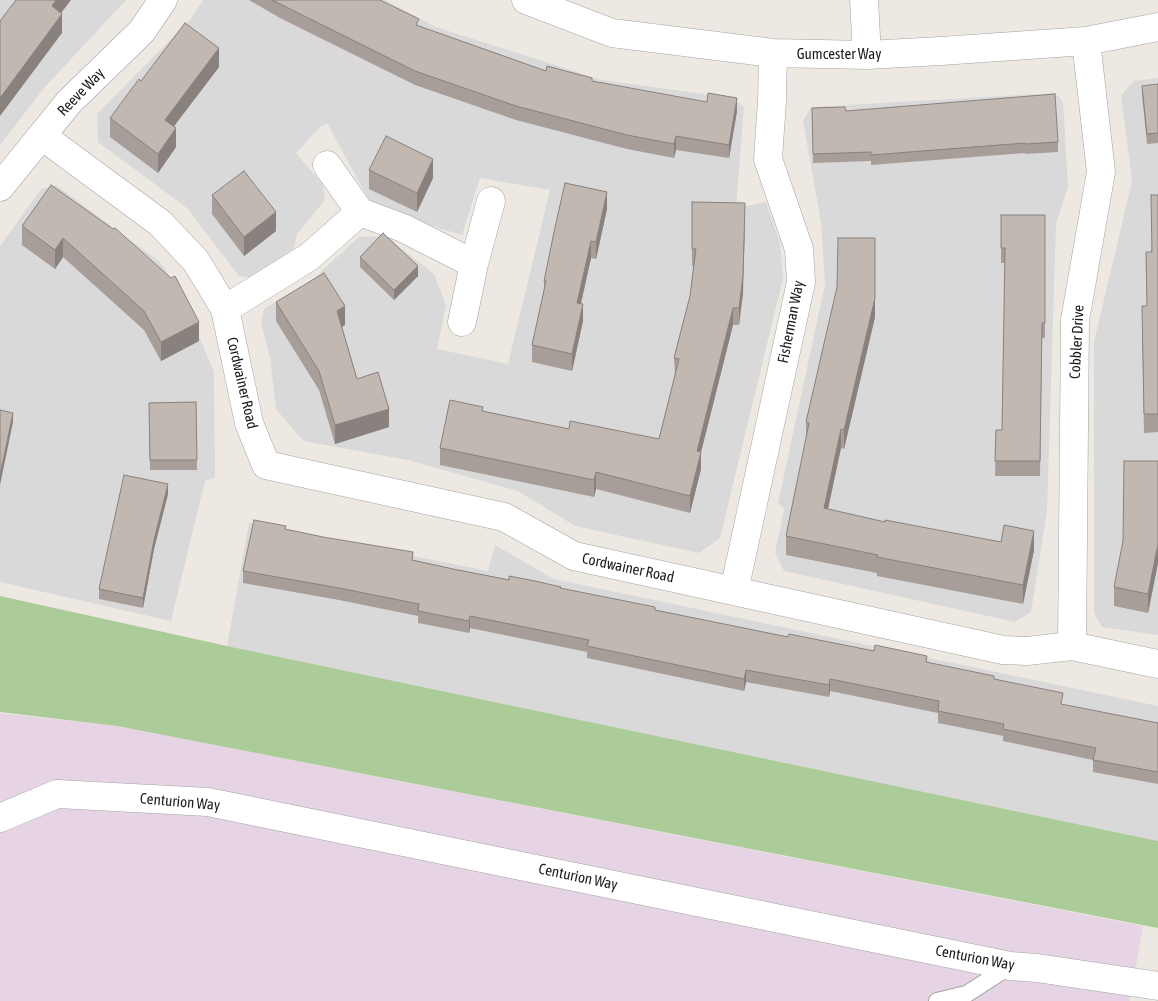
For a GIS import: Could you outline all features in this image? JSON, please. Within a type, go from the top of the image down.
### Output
[{"type":"street","name":"Reeve Way","points":[[0,187],[68,102],[142,31],[164,0]]},
{"type":"street","name":"Gumcester Way","points":[[526,0],[612,33],[773,53],[867,55],[1086,41],[1158,27]]},
{"type":"street","points":[[864,0],[867,55]]},
{"type":"street","name":"Cobbler Drive","points":[[1072,646],[1075,320],[1101,172],[1086,41]]},
{"type":"street","name":"Fisherman Way","points":[[734,591],[801,282],[799,249],[768,159],[773,53]]},
{"type":"street","name":"Cordwainer Road","points":[[42,136],[160,224],[196,261],[225,309],[248,423],[266,465],[504,518],[574,556],[1003,650],[1072,646],[1158,664]]},
{"type":"street","points":[[327,165],[360,212],[403,228],[474,264]]},
{"type":"street","points":[[462,322],[474,264],[491,202]]},
{"type":"street","points":[[225,309],[309,257],[360,212]]},
{"type":"street","name":"Centurion Way","points":[[0,818],[57,794],[208,802],[1010,966],[1037,968],[1149,991]]},
{"type":"lane","points":[[937,1001],[962,997],[1010,966]]},
{"type":"shaded area","points":[[0,0],[126,0],[45,87],[0,145]]},
{"type":"shaded area","points":[[203,0],[385,0],[436,27],[602,80],[733,98],[744,107],[736,208],[766,202],[780,243],[783,278],[720,538],[699,553],[575,526],[518,491],[408,460],[303,441],[276,409],[270,358],[261,323],[264,309],[313,279],[359,237],[385,236],[434,274],[446,305],[437,349],[508,364],[550,190],[480,178],[462,235],[425,224],[369,200],[327,123],[321,126],[296,153],[323,185],[325,200],[297,234],[294,248],[254,278],[239,276],[187,208],[98,142],[97,114],[190,20]]},
{"type":"shaded area","points":[[1158,78],[1158,635],[1102,627],[1094,613],[1094,342],[1132,181],[1121,95],[1134,81]]},
{"type":"shaded area","points":[[1055,93],[1063,102],[1068,186],[1056,224],[1047,511],[1031,612],[1015,622],[784,571],[775,553],[784,509],[778,503],[825,284],[821,222],[803,121],[811,107]]},
{"type":"shaded area","points":[[56,185],[160,262],[180,291],[214,372],[215,478],[205,481],[171,621],[0,582],[0,246],[41,189]]},
{"type":"shaded area","points":[[249,523],[488,571],[495,545],[554,579],[1158,706],[1158,841],[227,646]]},
{"type":"shaded area","points":[[0,713],[117,726],[1143,926],[1130,1001],[0,1001]]},
{"type":"green space","points":[[0,596],[227,646],[1158,841],[1158,928],[117,726],[0,712]]},
{"type":"building","points":[[16,0],[56,0],[52,6],[62,14],[0,98],[0,21]]},
{"type":"building","points":[[272,0],[380,0],[419,19],[416,25],[546,71],[547,66],[592,78],[592,81],[707,102],[708,93],[737,98],[729,145],[676,136],[674,144],[627,135],[516,106],[415,71]]},
{"type":"building","points":[[185,23],[219,48],[165,120],[176,128],[158,154],[110,118]]},
{"type":"building","points":[[1158,84],[1158,133],[1147,134],[1142,86]]},
{"type":"building","points":[[1055,94],[1058,142],[871,155],[871,152],[813,154],[812,108],[845,107],[846,111]]},
{"type":"building","points":[[386,136],[433,159],[417,193],[369,170]]},
{"type":"building","points":[[244,171],[276,212],[244,237],[212,195]]},
{"type":"building","points":[[565,183],[607,192],[596,242],[591,241],[577,303],[583,304],[572,354],[532,345]]},
{"type":"building","points":[[51,185],[113,229],[115,228],[171,278],[175,276],[199,322],[161,342],[144,311],[63,238],[55,250],[22,226]]},
{"type":"building","points":[[1151,195],[1158,195],[1158,414],[1144,414],[1142,306],[1147,306],[1146,252],[1152,252]]},
{"type":"building","points":[[692,202],[745,203],[743,276],[739,308],[733,308],[697,451],[701,452],[690,496],[596,472],[594,480],[440,448],[450,400],[483,407],[482,411],[569,429],[570,421],[659,439],[679,359],[674,358],[690,296],[696,249],[692,249]]},
{"type":"building","points":[[1001,215],[1045,215],[1045,323],[1042,323],[1040,461],[995,461],[996,430],[1002,430],[1005,248],[1001,248]]},
{"type":"building","points":[[383,233],[418,266],[394,290],[360,257]]},
{"type":"building","points":[[838,238],[875,238],[875,298],[844,430],[841,429],[824,508],[885,522],[885,520],[1001,542],[1004,525],[1034,531],[1023,585],[877,557],[878,555],[786,536],[809,423],[806,422],[837,287]]},
{"type":"building","points":[[324,273],[345,306],[337,311],[357,379],[378,372],[389,409],[335,425],[319,371],[276,302]]},
{"type":"building","points":[[196,402],[197,460],[150,460],[149,403]]},
{"type":"building","points":[[0,410],[13,413],[0,475]]},
{"type":"building","points":[[1124,461],[1158,461],[1158,544],[1148,594],[1114,587],[1123,541]]},
{"type":"building","points":[[124,475],[168,484],[154,540],[143,598],[99,589]]},
{"type":"building","points":[[254,520],[286,526],[285,529],[323,537],[413,552],[412,560],[453,569],[509,580],[509,576],[535,581],[560,588],[655,607],[655,610],[788,637],[789,634],[874,651],[875,645],[927,656],[926,662],[994,676],[994,679],[1063,693],[1061,704],[1158,723],[1158,772],[1093,760],[1096,748],[1003,729],[1004,724],[938,711],[939,701],[830,679],[829,685],[746,670],[744,679],[587,646],[589,640],[470,616],[469,621],[418,611],[419,604],[243,571]]}]
